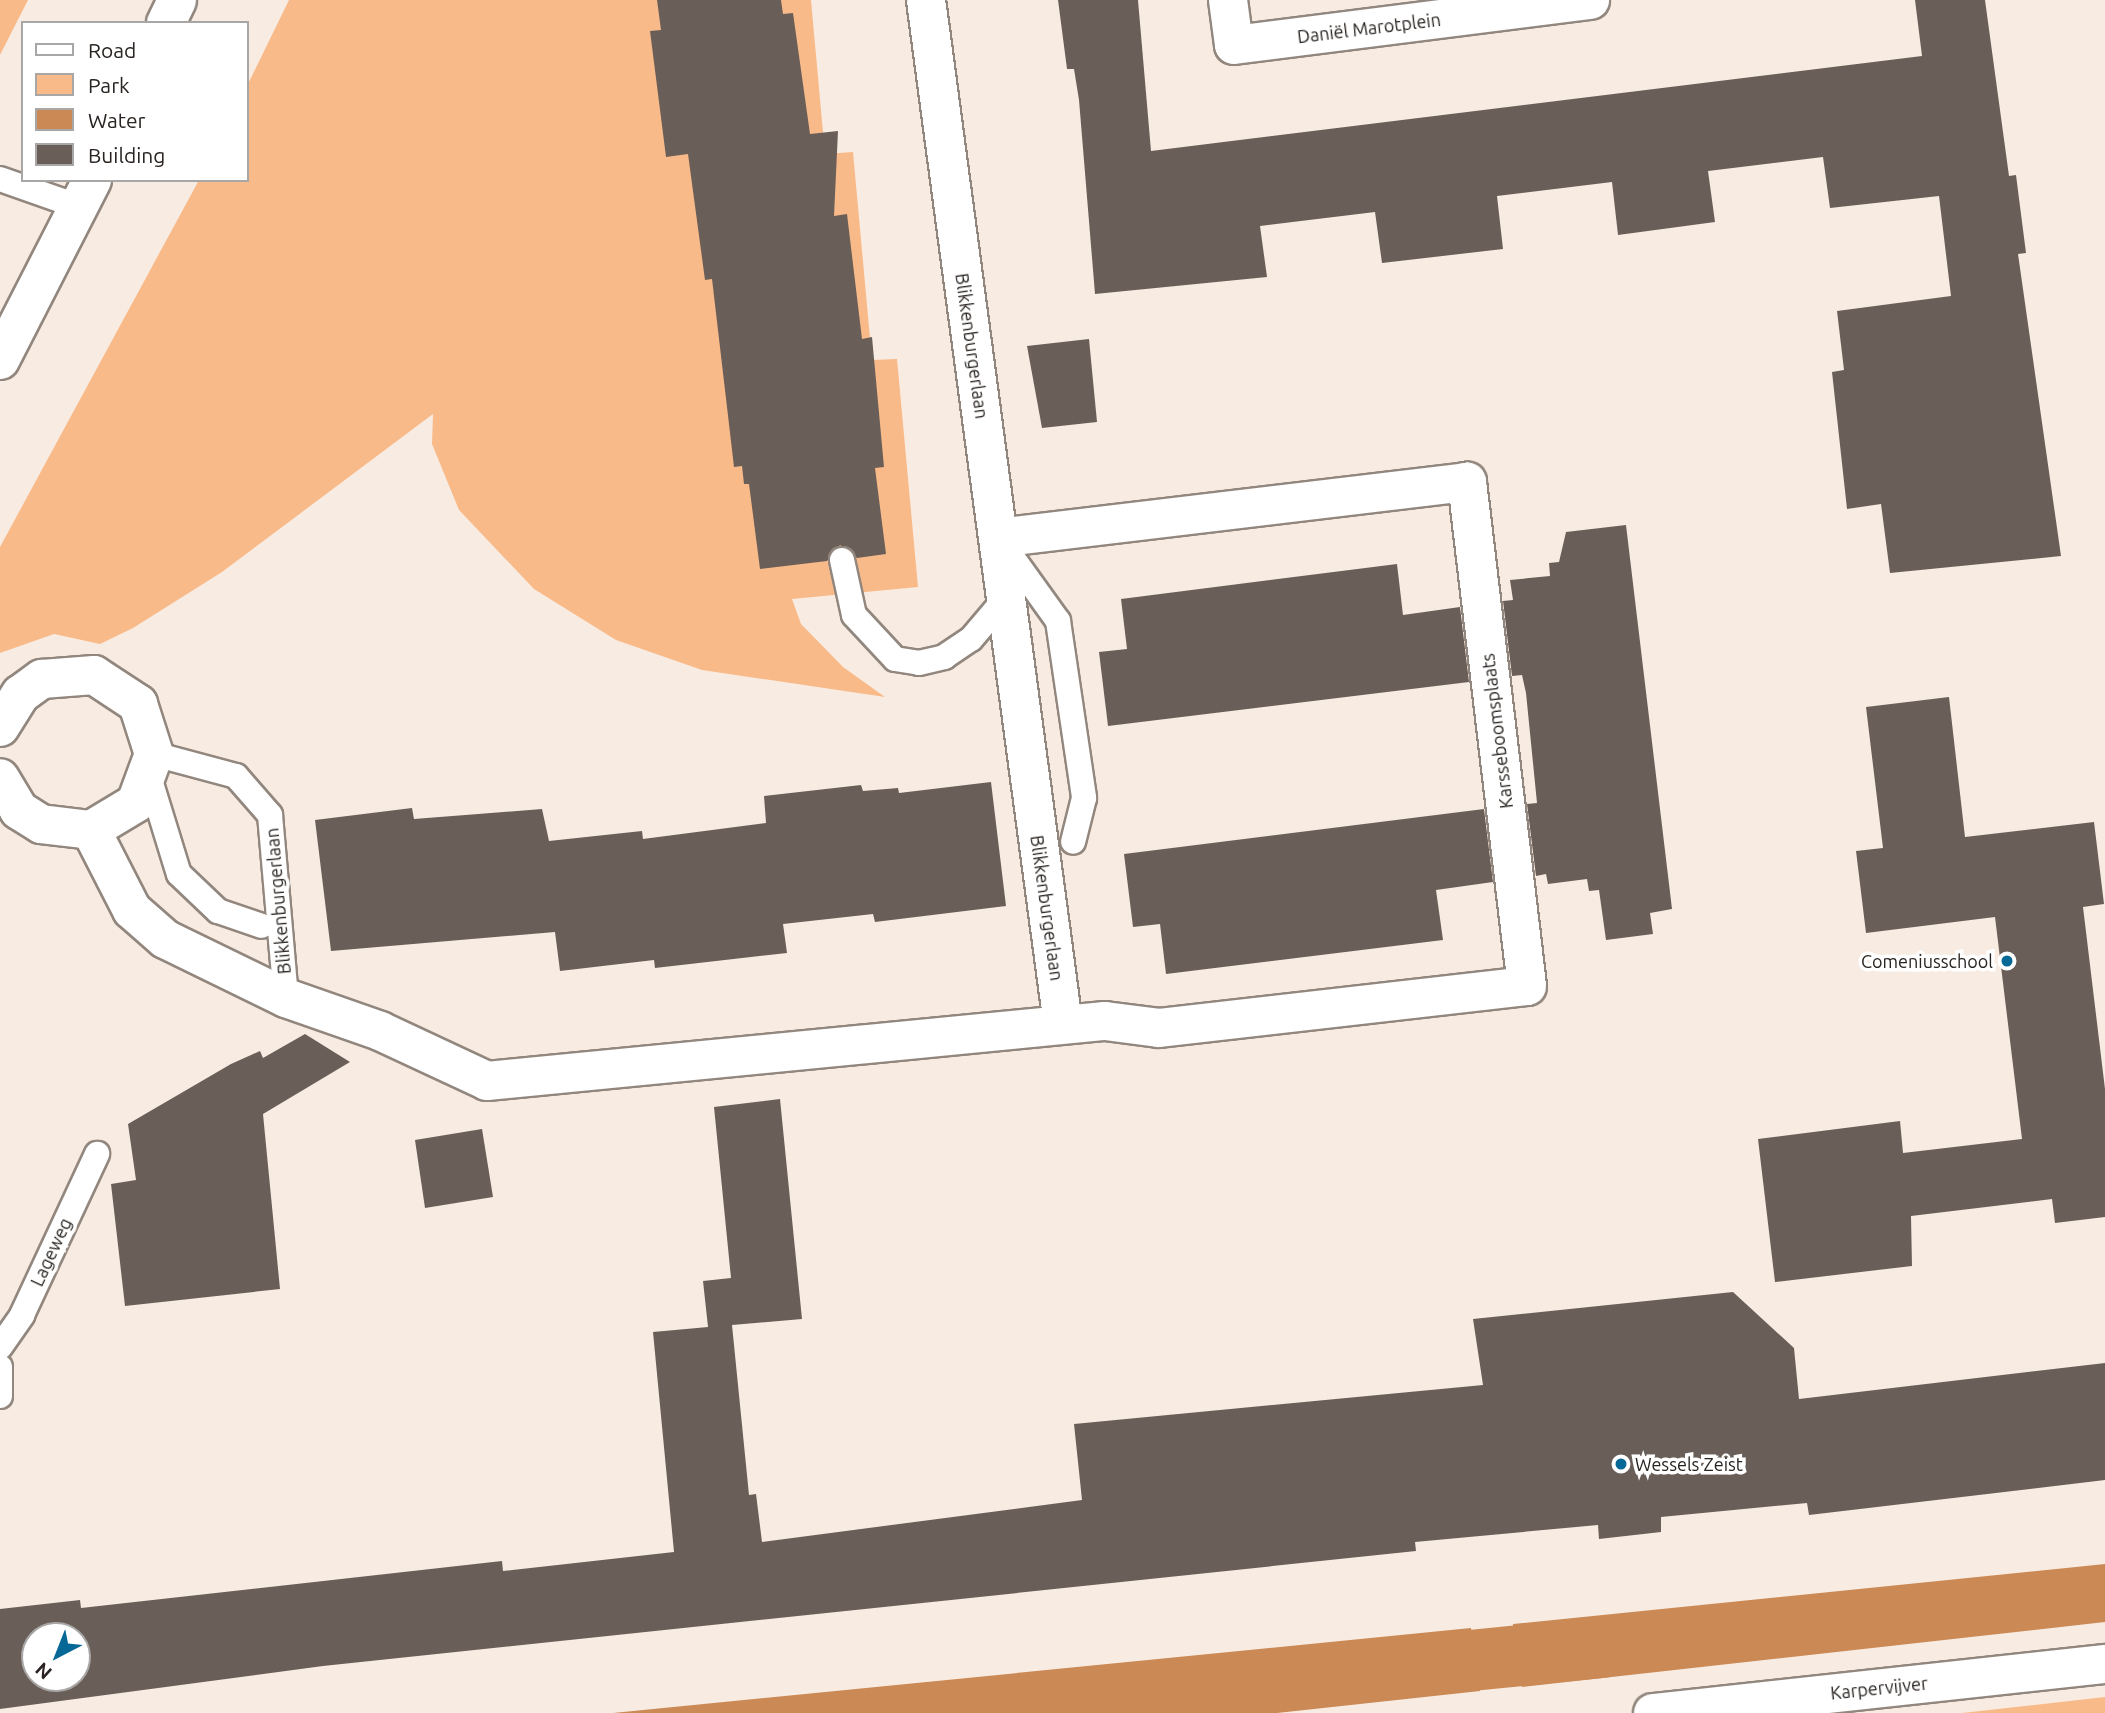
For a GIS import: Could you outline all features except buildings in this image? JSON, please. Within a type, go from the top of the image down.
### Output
[{"type":"street","points":[[167,21],[177,0]]},
{"type":"street","name":"Blikkenburgerlaan","points":[[91,830],[114,884],[157,932],[286,998],[487,1081],[1063,1024],[926,0]]},
{"type":"street","name":"Daniël Marotplein","points":[[1228,0],[1234,45],[1590,0]]},
{"type":"street","points":[[0,360],[86,194]]},
{"type":"street","name":"Karsseboomsplaats","points":[[998,538],[1468,482],[1527,986],[1159,1028],[1104,1021],[1063,1024]]},
{"type":"street","points":[[0,727],[21,694],[42,679],[94,675],[138,704],[152,767],[117,820],[91,830],[41,824],[19,810],[0,778]]},
{"type":"street","name":"Karpervijver","points":[[1653,1713],[2105,1664]]},
{"type":"lane","points":[[0,179],[86,194]]},
{"type":"lane","points":[[998,538],[1058,621],[1084,798],[1073,842]]},
{"type":"lane","points":[[842,560],[854,615],[895,659],[919,663],[944,657],[971,639],[1005,599]]},
{"type":"lane","points":[[152,767],[179,874],[218,911],[262,926]]},
{"type":"lane","name":"Blikkenburgerlaan","points":[[152,767],[236,776],[270,815],[286,998]]},
{"type":"lane","name":"Lageweg","points":[[0,1347],[22,1315],[97,1154]]},
{"type":"lane","points":[[0,1367],[0,1396]]},
{"type":"green space","points":[[0,0],[28,0],[0,55]]},
{"type":"green space","points":[[289,0],[811,0],[825,154],[853,152],[872,360],[897,359],[918,587],[792,599],[801,624],[843,667],[885,697],[702,670],[616,640],[534,589],[459,510],[432,444],[433,414],[222,572],[133,628],[100,644],[54,634],[0,653],[0,547],[198,182],[248,182],[248,84]]},
{"type":"green space","points":[[2105,1697],[2105,1713],[1962,1713]]},
{"type":"water","points":[[2105,1564],[2105,1622],[1522,1687],[1513,1624]]},
{"type":"water","points":[[1471,1628],[1480,1691],[1277,1713],[613,1713]]},
{"type":"waterway","points":[[1390,1668],[1602,1647]]},
{"type":"place","name":"Comeniusschool","points":[[2007,961]]},
{"type":"place","name":"Wessels Zeist","points":[[1621,1464]]}]
